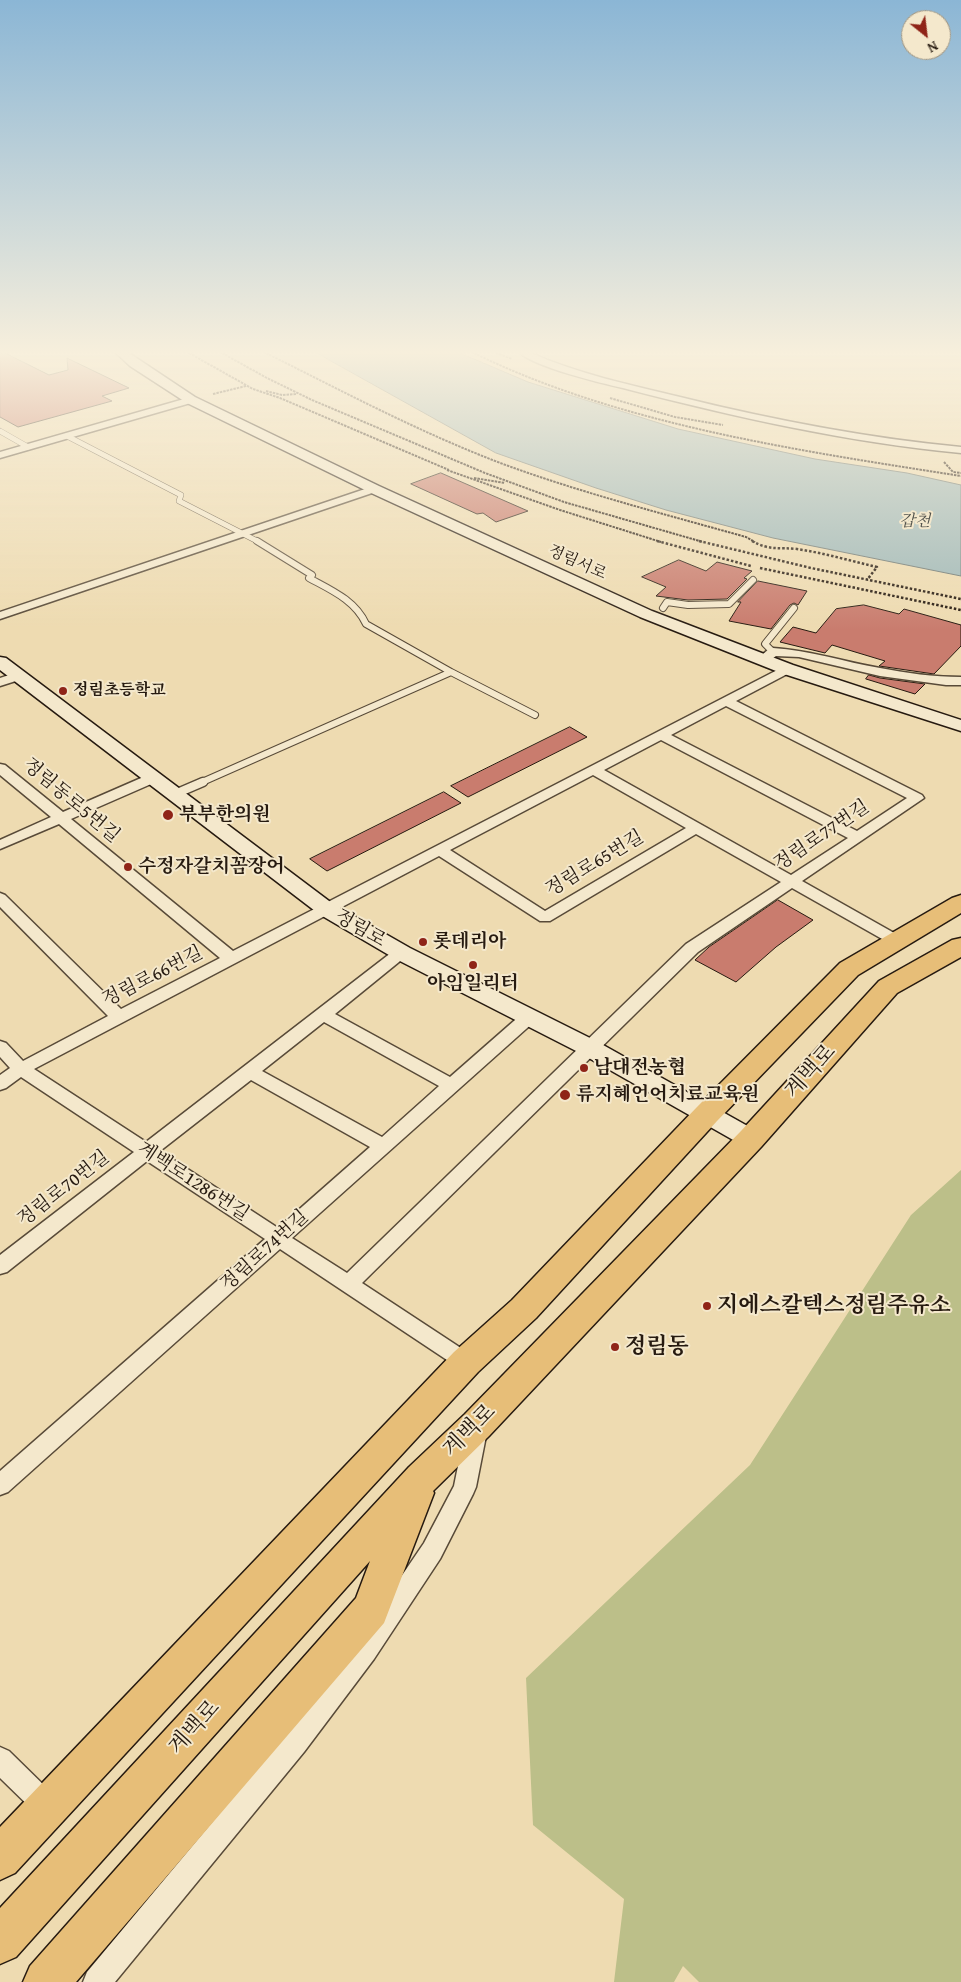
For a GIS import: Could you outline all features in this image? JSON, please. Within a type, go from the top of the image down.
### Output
[{"type":"main road","name":"정림서로","points":[[284,445],[646,614],[767,656],[787,669],[961,726]]},
{"type":"main road","name":"정림로","points":[[0,662],[326,909],[402,953],[529,1016],[751,1139]]},
{"type":"main road","points":[[0,1858],[466,1362],[524,1309],[707,1114],[849,969],[961,903]]},
{"type":"main road","name":"계백로","points":[[0,1941],[422,1478],[477,1425],[751,1139],[888,987],[961,946]]},
{"type":"main road","points":[[46,1982],[370,1610],[422,1478]]},
{"type":"street","points":[[0,455],[33,445]]},
{"type":"street","points":[[927,445],[961,450]]},
{"type":"street","points":[[0,616],[374,489]]},
{"type":"street","points":[[767,656],[799,652],[880,672],[946,681],[961,681]]},
{"type":"street","points":[[326,909],[787,669]]},
{"type":"street","points":[[0,682],[18,676]]},
{"type":"street","name":"정림로77번길","points":[[588,1048],[692,948],[917,798],[726,701]]},
{"type":"street","points":[[662,735],[857,837]]},
{"type":"street","name":"정림동로5번길","points":[[0,768],[232,959]]},
{"type":"street","points":[[594,770],[897,941]]},
{"type":"street","points":[[0,845],[153,778]]},
{"type":"street","name":"정림로65번길","points":[[440,850],[545,918],[696,828]]},
{"type":"street","points":[[3,906],[119,1017]]},
{"type":"street","name":"정림로66번길","points":[[0,1084],[21,1069],[326,909]]},
{"type":"street","name":"정림로70번길","points":[[0,1266],[402,953]]},
{"type":"street","points":[[324,1014],[451,1085]]},
{"type":"street","name":"정림로74번길","points":[[0,1485],[529,1016]]},
{"type":"street","name":"계백로1286번길","points":[[0,1047],[21,1069],[466,1362]]},
{"type":"street","points":[[349,1284],[588,1048]]},
{"type":"street","points":[[250,1072],[383,1146]]},
{"type":"street","points":[[96,1982],[295,1743],[365,1651],[432,1551],[465,1487],[477,1425]]},
{"type":"street","points":[[0,1760],[48,1807]]},
{"type":"lane","points":[[86,445],[181,495],[180,501],[244,533],[312,575],[308,578],[336,593],[363,615],[366,624],[451,672],[536,715]]},
{"type":"lane","points":[[663,608],[667,602],[688,605],[729,604],[752,580]]},
{"type":"lane","points":[[767,656],[765,644],[794,608]]},
{"type":"lane","points":[[175,794],[451,672]]},
{"type":"path","points":[[390,445],[447,470],[549,508],[680,548],[774,571],[961,610]]},
{"type":"path","points":[[419,445],[510,483],[645,526],[762,557],[961,599]]},
{"type":"path","points":[[460,445],[501,463],[580,491],[746,537],[761,546],[781,550],[796,549],[877,567],[867,580]]},
{"type":"path","points":[[781,445],[961,476]]},
{"type":"path","points":[[447,470],[470,478],[510,483]]},
{"type":"green space","points":[[961,1170],[961,1982],[699,1982],[683,1966],[674,1982],[614,1982],[624,1899],[533,1825],[526,1678],[750,1465],[911,1215]]},
{"type":"water","name":"갑천","points":[[483,445],[753,445],[815,459],[907,473],[961,485],[961,576],[773,538],[666,510],[496,453]]},
{"type":"building","points":[[441,473],[528,511],[496,522],[483,513],[477,514],[411,484]]},
{"type":"building","points":[[679,560],[706,571],[717,562],[752,571],[744,578],[747,579],[727,599],[688,600],[656,596],[666,587],[642,577]]},
{"type":"building","points":[[758,581],[807,591],[798,605],[794,603],[790,605],[771,629],[729,621],[741,602],[738,602]]},
{"type":"building","points":[[864,605],[899,614],[904,609],[961,625],[961,646],[934,674],[879,666],[885,661],[832,645],[825,653],[780,642],[793,627],[816,633],[836,609]]},
{"type":"building","points":[[869,675],[925,684],[915,694],[866,679]]},
{"type":"building","points":[[570,727],[587,737],[468,797],[451,786]]},
{"type":"building","points":[[444,792],[461,803],[327,871],[310,859]]},
{"type":"building","points":[[778,900],[813,920],[776,947],[736,982],[695,960],[709,947]]},
{"type":"place","name":"정림초등학교","points":[[63,691]]},
{"type":"place","name":"부부한의원","points":[[168,815]]},
{"type":"place","name":"수정자갈치꼼장어","points":[[128,867]]},
{"type":"place","name":"롯데리아","points":[[423,942]]},
{"type":"place","name":"아임일리터","points":[[473,965]]},
{"type":"place","name":"남대전농협","points":[[584,1068]]},
{"type":"place","name":"류지혜언어치료교육원","points":[[565,1095]]},
{"type":"place","name":"지에스칼텍스정림주유소","points":[[707,1306]]},
{"type":"place","name":"정림동","points":[[615,1347]]}]
